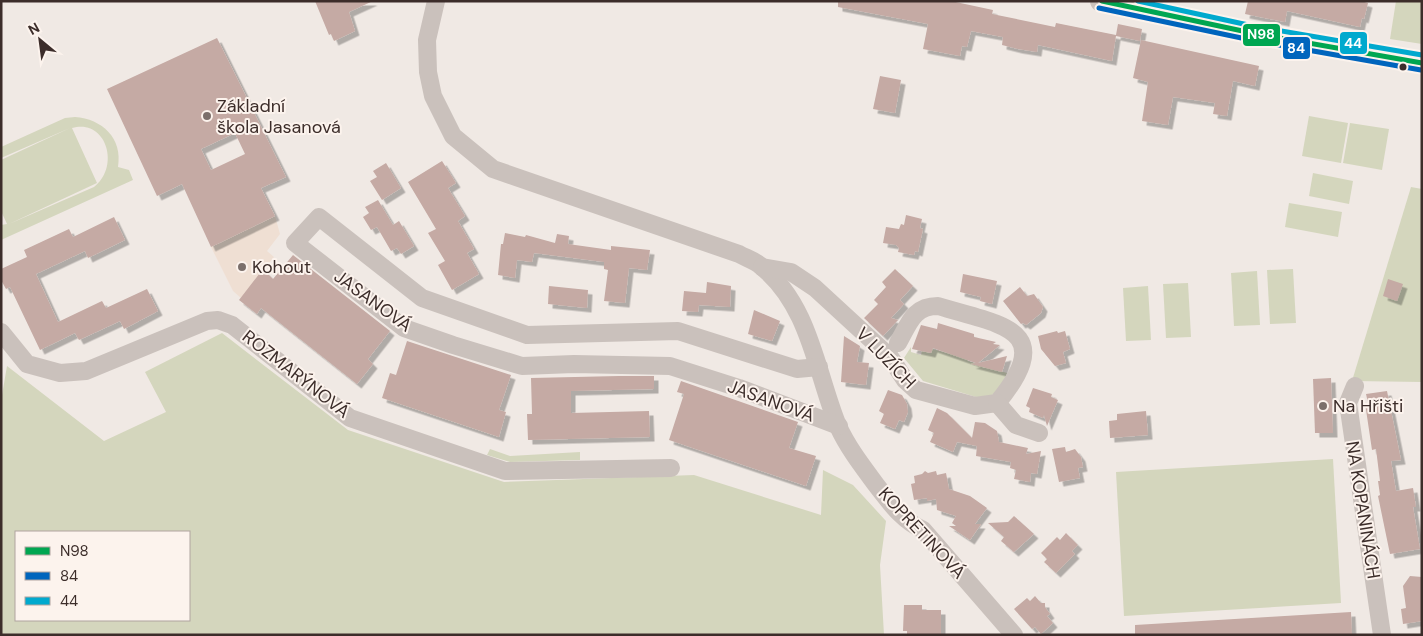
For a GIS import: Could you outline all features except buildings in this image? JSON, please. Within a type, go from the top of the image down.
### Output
[{"type":"street","name":"JASANOVÁ","points":[[436,1],[427,40],[428,72],[433,96],[453,136],[493,169],[739,254],[762,267],[783,291],[805,326],[838,426]]},
{"type":"street","points":[[1101,1],[1252,33],[1422,63]]},
{"type":"street","name":"JASANOVÁ","points":[[819,367],[797,369],[678,331],[527,335],[422,298],[319,216],[294,243],[404,328],[453,345],[522,366],[574,364],[670,366],[739,388],[838,426]]},
{"type":"street","name":"V LUZÍCH","points":[[762,267],[791,272],[815,288],[890,357],[905,380],[916,390],[975,406],[997,403],[1022,368],[1026,354],[1014,332],[1008,327],[938,306],[928,306],[917,311],[898,343]]},
{"type":"street","name":"ROZMARÝNOVÁ","points":[[1,332],[27,364],[60,373],[86,371],[207,321],[218,320],[232,324],[350,418],[505,471],[671,468]]},
{"type":"street","name":"NA KOPANINÁCH","points":[[1355,386],[1348,403],[1382,635]]},
{"type":"street","points":[[997,403],[1016,425],[1039,434]]},
{"type":"street","name":"KOPRETINOVÁ","points":[[838,426],[854,455],[894,508],[907,522],[923,530],[1014,635]]},
{"type":"green space","points":[[1396,1],[1422,1],[1422,44],[1390,39]]},
{"type":"green space","points":[[1309,116],[1348,123],[1341,163],[1302,156]]},
{"type":"green space","points":[[65,118],[85,119],[102,126],[114,139],[119,157],[118,167],[129,170],[133,180],[1,240],[1,225],[7,224],[1,211],[1,160],[70,128],[1,158],[1,147]],"holes":[[[84,127],[94,130],[106,146],[108,156],[107,168],[102,178],[94,187],[9,224],[97,183],[72,128]]]},
{"type":"green space","points":[[1350,123],[1389,129],[1382,170],[1343,163]]},
{"type":"green space","points":[[1313,173],[1353,181],[1349,204],[1309,196]]},
{"type":"green space","points":[[1411,187],[1422,189],[1422,382],[1352,381]]},
{"type":"green space","points":[[1289,203],[1342,212],[1338,237],[1285,227]]},
{"type":"green space","points":[[1293,269],[1296,323],[1270,324],[1267,270]]},
{"type":"green space","points":[[1257,271],[1260,325],[1234,326],[1231,273]]},
{"type":"green space","points":[[1188,283],[1191,337],[1166,338],[1163,284]]},
{"type":"green space","points":[[1148,286],[1151,340],[1126,341],[1123,288]]},
{"type":"green space","points":[[222,333],[348,430],[504,482],[694,475],[821,515],[823,470],[853,485],[886,521],[880,565],[884,635],[1,635],[1,401],[7,366],[104,441],[166,412],[145,372]]},
{"type":"green space","points":[[911,347],[911,352],[921,355],[922,351],[931,353],[932,349],[968,358],[968,361],[1007,373],[1001,389],[989,397],[976,397],[923,381],[904,358]]},
{"type":"green space","points":[[490,449],[510,456],[580,452],[580,460],[510,462],[487,455]]},
{"type":"green space","points":[[1333,459],[1341,603],[1124,616],[1116,472]]},
{"type":"shaded area","points":[[275,216],[280,234],[267,251],[274,257],[241,298],[233,291],[211,247]]},
{"type":"transit line","name":"N98","points":[[1102,1],[1252,33],[1422,63]]},
{"type":"transit line","name":"44","points":[[1138,1],[1253,26],[1422,55]]},
{"type":"transit line","name":"84","points":[[1099,8],[1251,40],[1421,70]]},
{"type":"place","name":"Základní škola Jasanová","points":[[207,116]]},
{"type":"place","name":"Kohout","points":[[242,267]]},
{"type":"place","name":"Na Hřišti","points":[[1323,406]]}]
